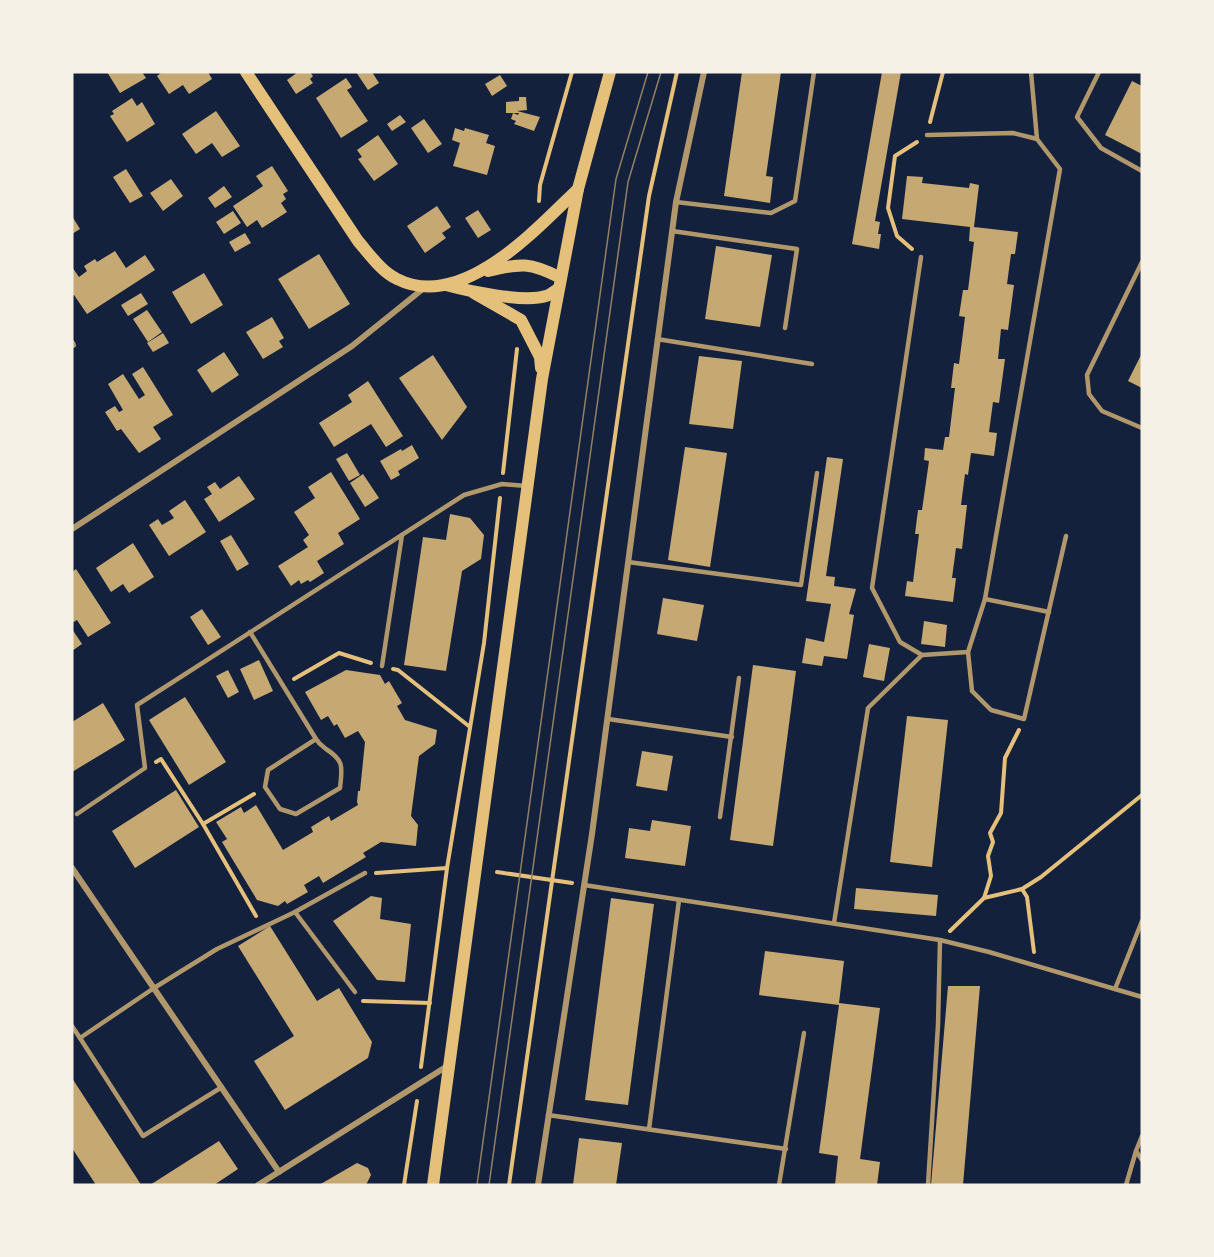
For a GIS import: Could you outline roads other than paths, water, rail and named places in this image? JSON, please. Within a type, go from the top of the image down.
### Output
[{"type":"main road","points":[[246,72],[358,241],[377,264],[397,279],[424,288],[446,285],[478,273],[515,265],[530,265],[542,268],[560,283]]},
{"type":"main road","points":[[433,1185],[542,379],[578,189],[610,72]]},
{"type":"main road","points":[[478,273],[515,249],[578,189]]},
{"type":"main road","points":[[446,285],[474,292],[542,297],[560,283]]},
{"type":"main road","points":[[474,292],[522,320],[540,357],[542,379]]},
{"type":"street","points":[[538,1185],[608,719],[676,202],[704,72]]},
{"type":"street","points":[[72,529],[352,346],[424,288]]},
{"type":"street","points":[[72,868],[279,1172]]},
{"type":"street","points":[[258,1185],[449,1065]]},
{"type":"lane","points":[[676,202],[771,213],[795,201],[814,72]]},
{"type":"lane","points":[[1031,72],[1037,139],[1060,169],[986,599],[968,652],[972,691],[991,710],[1024,719],[1066,536]]},
{"type":"lane","points":[[1099,72],[1077,117],[1101,148],[1142,171]]},
{"type":"lane","points":[[927,135],[1013,133],[1037,139]]},
{"type":"lane","points":[[672,231],[797,249],[785,328]]},
{"type":"lane","points":[[921,257],[872,588],[900,642],[922,655],[968,652]]},
{"type":"lane","points":[[1142,262],[1086,375],[1089,394],[1102,411],[1142,428]]},
{"type":"lane","points":[[657,339],[812,364]]},
{"type":"lane","points":[[628,562],[801,585],[817,473]]},
{"type":"lane","points":[[77,814],[146,768],[136,705],[464,495],[502,484],[528,486]]},
{"type":"lane","points":[[382,666],[402,535]]},
{"type":"lane","points":[[986,599],[1048,612]]},
{"type":"lane","points":[[250,632],[316,739],[319,744],[336,756],[342,765],[340,788],[296,814],[280,809],[266,787],[268,770],[316,739]]},
{"type":"lane","points":[[834,923],[868,708],[922,655]]},
{"type":"lane","points":[[720,817],[739,678]]},
{"type":"lane","points":[[608,719],[732,736]]},
{"type":"lane","points":[[80,1038],[154,988],[217,950],[295,912],[365,873]]},
{"type":"lane","points":[[584,885],[940,940],[1142,997]]},
{"type":"lane","points":[[649,1129],[679,900]]},
{"type":"lane","points":[[295,912],[355,992]]},
{"type":"lane","points":[[1115,989],[1142,921]]},
{"type":"lane","points":[[928,1185],[938,1025],[940,940]]},
{"type":"lane","points":[[72,1026],[143,1136],[222,1087]]},
{"type":"lane","points":[[779,1185],[804,1033]]},
{"type":"lane","points":[[548,1114],[786,1149]]},
{"type":"lane","points":[[1126,1185],[1142,1136]]},
{"type":"lane","points":[[1136,1151],[1142,1160]]},
{"type":"tram line","points":[[477,1185],[616,179],[648,72]]},
{"type":"tram line","points":[[489,1185],[628,182],[661,72]]}]
